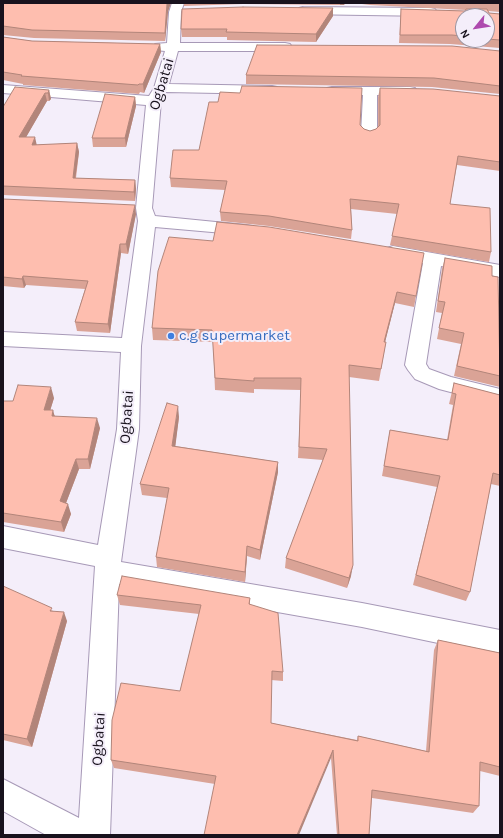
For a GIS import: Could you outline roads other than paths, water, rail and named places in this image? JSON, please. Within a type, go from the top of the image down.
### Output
[{"type":"street","name":"Ogbatai","points":[[94,835],[108,564],[128,429],[131,346],[140,212],[157,94],[174,47],[181,9]]},
{"type":"street","points":[[289,11],[443,13]]},
{"type":"street","points":[[150,46],[298,47]]},
{"type":"street","points":[[3,89],[157,94],[285,90]]},
{"type":"street","points":[[316,90],[424,92]]},
{"type":"street","points":[[369,134],[370,91]]},
{"type":"street","points":[[140,212],[261,231]]},
{"type":"street","points":[[373,249],[500,271]]},
{"type":"street","points":[[434,259],[415,365],[422,374],[446,384],[500,397]]},
{"type":"street","points":[[3,339],[131,346]]},
{"type":"street","points":[[3,537],[108,564],[500,643]]},
{"type":"street","points":[[3,794],[78,835]]},
{"type":"place","name":"c.g supermarket","points":[[171,336]]}]
